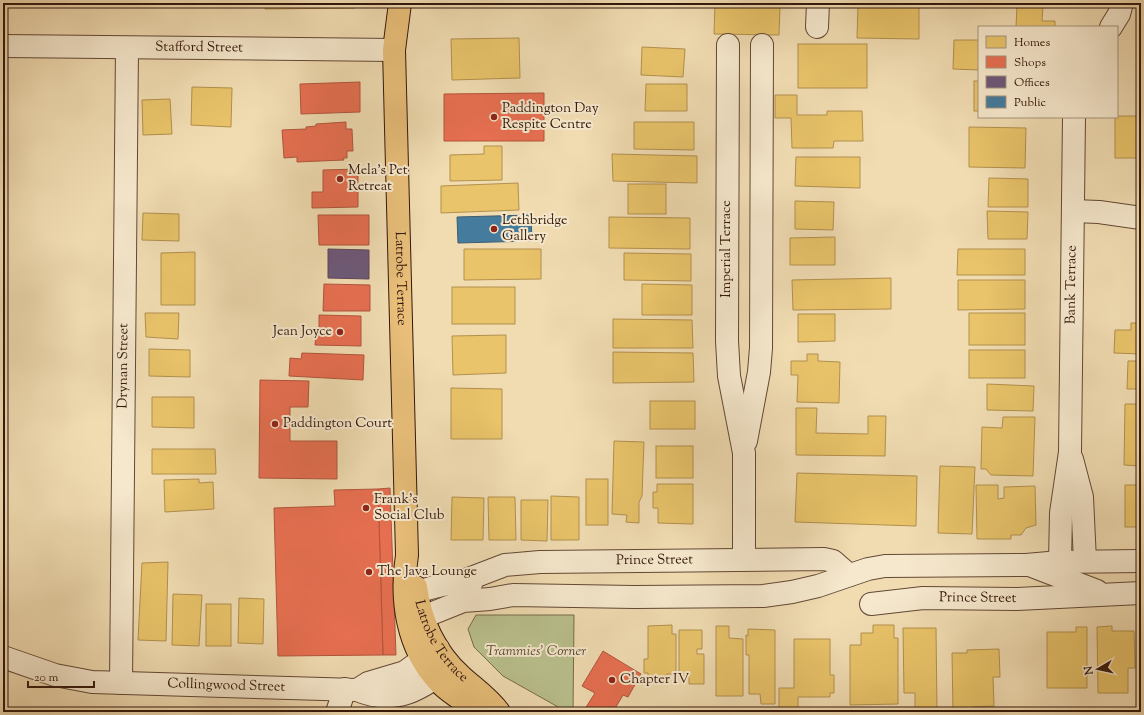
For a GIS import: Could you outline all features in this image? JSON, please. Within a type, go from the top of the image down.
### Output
[{"type":"main road","name":"Latrobe Terrace","points":[[400,3],[394,50],[407,555],[414,569],[412,638],[430,654],[444,672],[454,694],[481,712]]},
{"type":"main road","name":"Latrobe Terrace","points":[[444,672],[492,703],[499,712]]},
{"type":"street","points":[[817,27],[818,3]]},
{"type":"street","points":[[1112,26],[1119,14],[1122,3]]},
{"type":"street","name":"Imperial Terrace","points":[[728,44],[727,346],[730,382],[744,453]]},
{"type":"street","name":"Imperial Terrace","points":[[744,559],[744,453],[759,372],[761,348],[762,45]]},
{"type":"street","name":"Stafford Street","points":[[3,46],[394,50]]},
{"type":"street","name":"Drynan Street","points":[[121,683],[127,48]]},
{"type":"street","name":"Bank Terrace","points":[[1060,562],[1061,513],[1070,452],[1074,118]]},
{"type":"street","points":[[1073,211],[1099,212],[1141,218]]},
{"type":"street","name":"Bank Terrace","points":[[1070,452],[1082,497],[1085,561]]},
{"type":"street","name":"Prince Street","points":[[458,583],[500,566],[523,563],[744,559],[830,560],[849,575]]},
{"type":"street","name":"Prince Street","points":[[413,606],[490,600],[513,595],[634,597],[763,596],[792,592],[818,586],[874,567],[891,565],[1028,565],[1085,561],[1141,561]]},
{"type":"street","name":"Prince Street","points":[[1028,565],[1078,585],[1110,594]]},
{"type":"street","name":"Prince Street","points":[[1028,565],[1029,580],[1037,598]]},
{"type":"street","name":"Prince Street","points":[[413,606],[439,585],[458,583],[489,587],[513,595]]},
{"type":"street","name":"Prince Street","points":[[871,604],[922,598],[1037,598],[1141,593]]},
{"type":"street","name":"Collingwood Street","points":[[351,690],[368,683],[405,672],[430,654]]},
{"type":"street","name":"Collingwood Street","points":[[3,657],[55,675],[75,680],[121,683],[351,690],[369,695],[405,694],[416,691],[444,672]]},
{"type":"street","points":[[337,712],[351,690]]},
{"type":"green space","name":"Trammies' Corner","points":[[476,615],[574,615],[573,712],[567,712],[503,676],[474,647],[468,629]]},
{"type":"building: Homes","points":[[265,3],[355,3],[355,8],[265,9]]},
{"type":"building: Homes","points":[[715,5],[780,6],[779,35],[714,34]]},
{"type":"building: Homes","points":[[858,5],[919,5],[919,39],[857,38]]},
{"type":"building: Homes","points":[[1017,5],[1043,6],[1042,21],[1055,21],[1055,26],[1016,26]]},
{"type":"building: Homes","points":[[519,38],[520,78],[452,80],[451,39]]},
{"type":"building: Homes","points":[[954,40],[978,40],[978,70],[953,69]]},
{"type":"building: Homes","points":[[798,44],[867,44],[867,88],[798,88]]},
{"type":"building: Homes","points":[[642,47],[685,49],[683,77],[641,75]]},
{"type":"building: Homes","points":[[974,81],[978,81],[978,111],[974,111]]},
{"type":"building: Homes","points":[[646,84],[687,84],[687,111],[645,111]]},
{"type":"building: Homes","points":[[192,87],[232,88],[231,127],[191,125]]},
{"type":"building: Homes","points":[[775,95],[797,95],[797,115],[827,115],[827,111],[862,111],[863,141],[834,141],[833,148],[792,148],[791,118],[775,118]]},
{"type":"building: Homes","points":[[170,99],[172,134],[143,135],[142,100]]},
{"type":"building: Homes","points":[[1118,116],[1141,116],[1141,158],[1115,158],[1115,118],[1118,118]]},
{"type":"building: Homes","points":[[634,122],[694,122],[694,150],[634,149]]},
{"type":"building: Homes","points":[[969,127],[1026,128],[1025,168],[969,167]]},
{"type":"building: Homes","points":[[484,146],[502,146],[502,180],[450,181],[450,155],[484,154]]},
{"type":"building: Homes","points":[[612,154],[697,156],[697,183],[613,181]]},
{"type":"building: Homes","points":[[796,157],[860,157],[860,188],[795,186]]},
{"type":"building: Homes","points":[[989,178],[1028,179],[1028,207],[988,207]]},
{"type":"building: Homes","points":[[518,183],[519,210],[441,213],[441,186]]},
{"type":"building: Homes","points":[[628,184],[666,184],[666,214],[628,214]]},
{"type":"building: Homes","points":[[795,201],[834,202],[833,230],[795,229]]},
{"type":"building: Homes","points":[[987,211],[1028,212],[1027,239],[988,239]]},
{"type":"building: Homes","points":[[143,213],[179,214],[179,241],[142,240]]},
{"type":"building: Homes","points":[[609,217],[690,218],[690,249],[609,248]]},
{"type":"building: Homes","points":[[835,237],[835,265],[790,265],[790,238]]},
{"type":"building: Homes","points":[[464,249],[541,249],[541,279],[464,280]]},
{"type":"building: Homes","points":[[958,249],[1025,249],[1025,275],[957,275]]},
{"type":"building: Homes","points":[[195,252],[195,305],[161,305],[161,253]]},
{"type":"building: Homes","points":[[624,253],[691,254],[691,281],[624,280]]},
{"type":"building: Homes","points":[[891,278],[891,309],[793,310],[792,280]]},
{"type":"building: Homes","points":[[958,280],[1025,280],[1025,309],[958,310]]},
{"type":"building: Homes","points":[[642,284],[692,285],[692,315],[642,315]]},
{"type":"building: Homes","points":[[452,287],[515,287],[515,324],[452,324]]},
{"type":"building: Homes","points":[[145,313],[179,313],[178,339],[146,337]]},
{"type":"building: Homes","points":[[969,313],[1025,313],[1025,345],[969,345]]},
{"type":"building: Homes","points":[[798,314],[835,314],[835,341],[798,342]]},
{"type":"building: Homes","points":[[613,319],[692,320],[693,348],[613,348]]},
{"type":"building: Homes","points":[[1131,323],[1141,323],[1141,354],[1114,353],[1115,330],[1131,330]]},
{"type":"building: Homes","points":[[506,335],[506,373],[453,375],[452,336]]},
{"type":"building: Homes","points":[[149,349],[190,350],[190,377],[149,376]]},
{"type":"building: Homes","points":[[969,350],[1025,350],[1025,378],[969,378]]},
{"type":"building: Homes","points":[[613,352],[693,353],[694,382],[613,383]]},
{"type":"building: Homes","points":[[807,354],[818,354],[818,361],[840,362],[839,403],[797,402],[798,375],[791,375],[791,361],[807,361]]},
{"type":"building: Homes","points":[[1128,361],[1141,361],[1141,389],[1127,389]]},
{"type":"building: Homes","points":[[987,384],[1034,386],[1033,411],[987,410]]},
{"type":"building: Homes","points":[[451,388],[502,389],[502,439],[451,439]]},
{"type":"building: Homes","points":[[152,397],[194,397],[194,428],[152,427]]},
{"type":"building: Homes","points":[[650,401],[695,401],[695,429],[650,429]]},
{"type":"building: Homes","points":[[1125,404],[1141,404],[1141,466],[1124,465]]},
{"type":"building: Homes","points":[[796,408],[817,408],[816,433],[868,434],[868,416],[886,416],[885,456],[796,455]]},
{"type":"building: Homes","points":[[1003,417],[1035,417],[1033,476],[991,475],[986,469],[981,469],[982,427],[1002,428]]},
{"type":"building: Homes","points":[[614,441],[644,442],[642,496],[639,502],[639,523],[626,522],[627,515],[612,514]]},
{"type":"building: Homes","points":[[656,446],[693,446],[693,478],[656,478]]},
{"type":"building: Homes","points":[[152,449],[215,449],[216,474],[152,474]]},
{"type":"building: Homes","points":[[940,466],[975,467],[972,534],[938,533]]},
{"type":"building: Homes","points":[[797,473],[917,476],[916,526],[795,522]]},
{"type":"building: Homes","points":[[199,479],[199,483],[213,482],[214,509],[165,512],[164,480]]},
{"type":"building: Homes","points":[[586,479],[608,479],[608,525],[586,525]]},
{"type":"building: Homes","points":[[657,484],[693,484],[693,524],[658,523],[658,508],[653,508],[653,492],[657,492]]},
{"type":"building: Homes","points":[[976,485],[998,485],[998,499],[1004,498],[1004,487],[1035,486],[1036,525],[1026,528],[1021,535],[1011,535],[1011,539],[977,539]]},
{"type":"building: Homes","points":[[1125,485],[1141,485],[1141,527],[1125,527]]},
{"type":"building: Homes","points":[[551,496],[579,497],[579,540],[551,540]]},
{"type":"building: Homes","points":[[452,497],[484,498],[483,540],[451,540]]},
{"type":"building: Homes","points":[[488,497],[515,497],[516,540],[489,540]]},
{"type":"building: Homes","points":[[521,500],[548,500],[547,541],[521,540]]},
{"type":"building: Homes","points":[[168,562],[166,641],[138,640],[142,563]]},
{"type":"building: Homes","points":[[173,594],[202,595],[199,646],[172,645]]},
{"type":"building: Homes","points":[[239,598],[264,599],[263,644],[238,643]]},
{"type":"building: Homes","points":[[206,604],[231,604],[231,646],[206,646]]},
{"type":"building: Homes","points":[[672,625],[672,634],[676,634],[676,674],[667,674],[666,678],[648,678],[648,673],[644,673],[644,659],[648,659],[648,626]]},
{"type":"building: Homes","points":[[873,625],[894,625],[894,638],[898,638],[898,704],[850,705],[850,645],[861,645],[861,633],[873,633]]},
{"type":"building: Homes","points":[[716,626],[729,626],[729,638],[743,639],[743,696],[716,696]]},
{"type":"building: Homes","points":[[1112,626],[1112,631],[1134,631],[1135,668],[1128,668],[1128,693],[1098,693],[1097,627]]},
{"type":"building: Homes","points":[[1076,627],[1087,627],[1087,688],[1047,688],[1047,632],[1076,632]]},
{"type":"building: Homes","points":[[903,628],[936,628],[937,712],[915,712],[915,693],[904,693]]},
{"type":"building: Homes","points":[[748,629],[775,630],[775,704],[761,704],[760,694],[749,694],[749,655],[746,655],[746,635],[748,636]]},
{"type":"building: Homes","points":[[679,630],[702,630],[702,649],[697,649],[697,654],[704,654],[704,684],[689,684],[689,677],[679,677]]},
{"type":"building: Homes","points":[[794,639],[830,639],[830,675],[834,675],[834,693],[830,693],[830,697],[798,697],[798,712],[779,712],[779,688],[794,688]]},
{"type":"building: Homes","points":[[999,649],[1000,677],[993,677],[994,706],[973,707],[973,712],[953,712],[952,653],[967,653],[967,650]]},
{"type":"building: Homes","points":[[290,709],[300,712],[289,712]]},
{"type":"building: Shops","points":[[360,82],[360,112],[301,114],[300,84]]},
{"type":"building: Shops","name":"Paddington Day Respite Centre","points":[[544,93],[544,141],[444,141],[444,94]]},
{"type":"building: Shops","points":[[346,122],[346,129],[352,129],[353,151],[347,151],[347,158],[343,158],[344,160],[297,162],[297,157],[284,158],[282,130],[306,129],[306,127],[316,126],[316,124]]},
{"type":"building: Shops","name":"Mela's Pet Retreat","points":[[358,169],[358,207],[312,208],[312,192],[323,192],[323,170]]},
{"type":"building: Shops","points":[[318,215],[369,215],[369,245],[319,245]]},
{"type":"building: Shops","points":[[324,284],[370,285],[370,311],[323,311]]},
{"type":"building: Shops","name":"Jean Joyce","points":[[319,315],[361,316],[361,346],[315,345],[316,334],[319,334]]},
{"type":"building: Shops","points":[[302,353],[364,355],[363,380],[289,376],[290,358],[301,359]]},
{"type":"building: Shops","name":"Paddington Court","points":[[260,380],[309,381],[308,407],[290,407],[290,441],[337,441],[337,479],[259,478]]},
{"type":"building: Shops","points":[[390,488],[396,655],[383,655],[378,489]]},
{"type":"building: Shops","points":[[378,489],[383,655],[278,656],[274,508],[335,506],[334,490]]},
{"type":"building: Shops","name":"Chapter IV","points":[[603,651],[641,674],[628,697],[623,695],[613,712],[583,712],[595,693],[582,686]]},
{"type":"building: Shops","points":[[372,708],[390,712],[370,712]]},
{"type":"building: Offices","points":[[328,249],[369,250],[369,279],[328,278]]},
{"type":"building: Public","name":"Lethbridge Gallery","points":[[531,215],[532,241],[458,243],[457,217]]},
{"type":"place","name":"Paddington Day Respite Centre","points":[[494,117]]},
{"type":"place","name":"Mela's Pet Retreat","points":[[340,179]]},
{"type":"place","name":"Lethbridge Gallery","points":[[494,229]]},
{"type":"place","name":"Jean Joyce","points":[[340,332]]},
{"type":"place","name":"Paddington Court","points":[[275,424]]},
{"type":"place","name":"Frank's Social Club","points":[[366,508]]},
{"type":"place","name":"The Java Lounge","points":[[369,572]]},
{"type":"place","name":"Chapter IV","points":[[612,680]]}]
